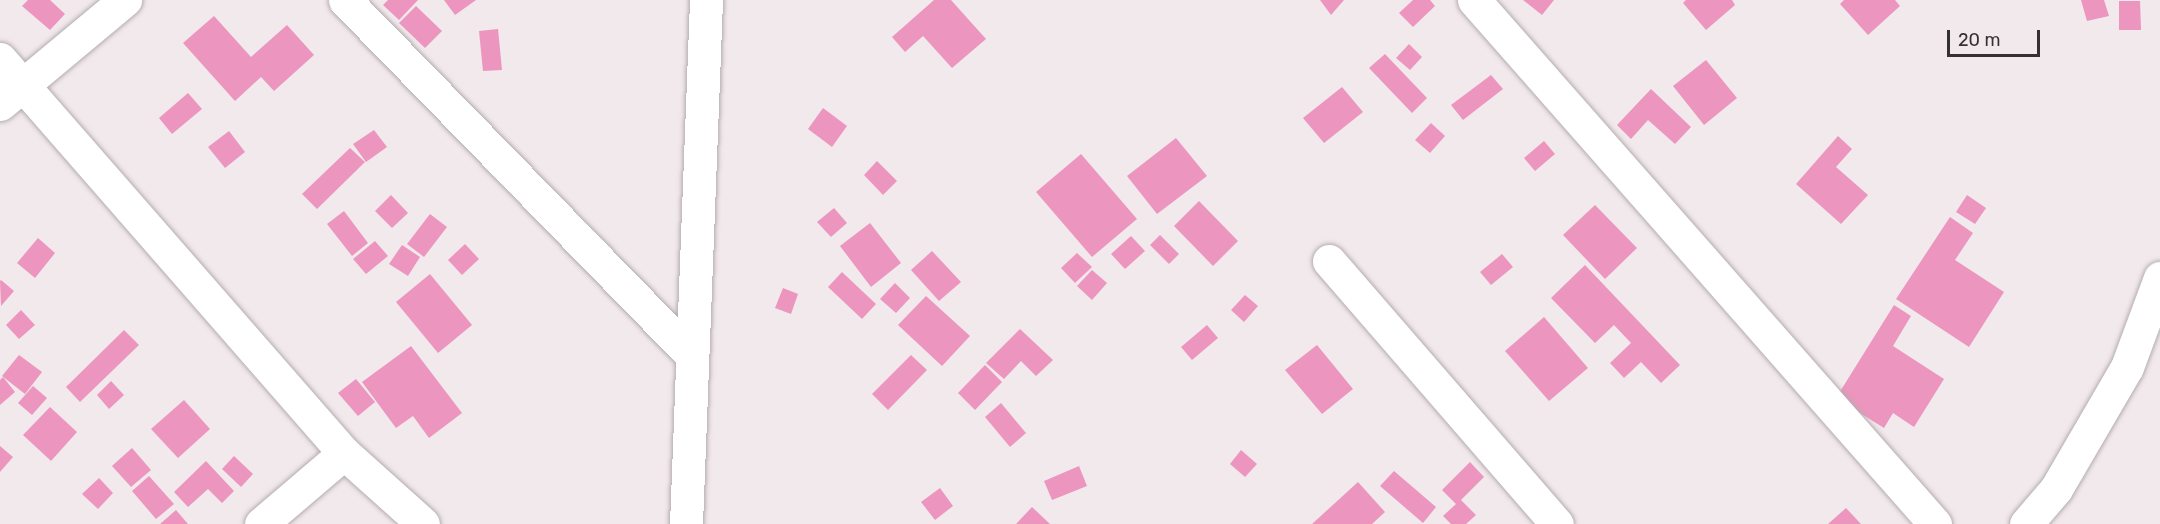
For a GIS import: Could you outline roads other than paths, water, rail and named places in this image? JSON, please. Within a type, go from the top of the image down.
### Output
[{"type":"street","points":[[11,95],[125,0]]},
{"type":"street","points":[[345,0],[690,353]]},
{"type":"street","points":[[686,524],[690,353],[706,0]]},
{"type":"street","points":[[1474,0],[1935,524]]},
{"type":"street","points":[[0,59],[11,95],[344,453],[423,524]]},
{"type":"street","points":[[1329,261],[1557,524]]},
{"type":"street","points":[[2026,524],[2056,489],[2127,367],[2160,278]]},
{"type":"street","points":[[261,524],[344,453]]}]
